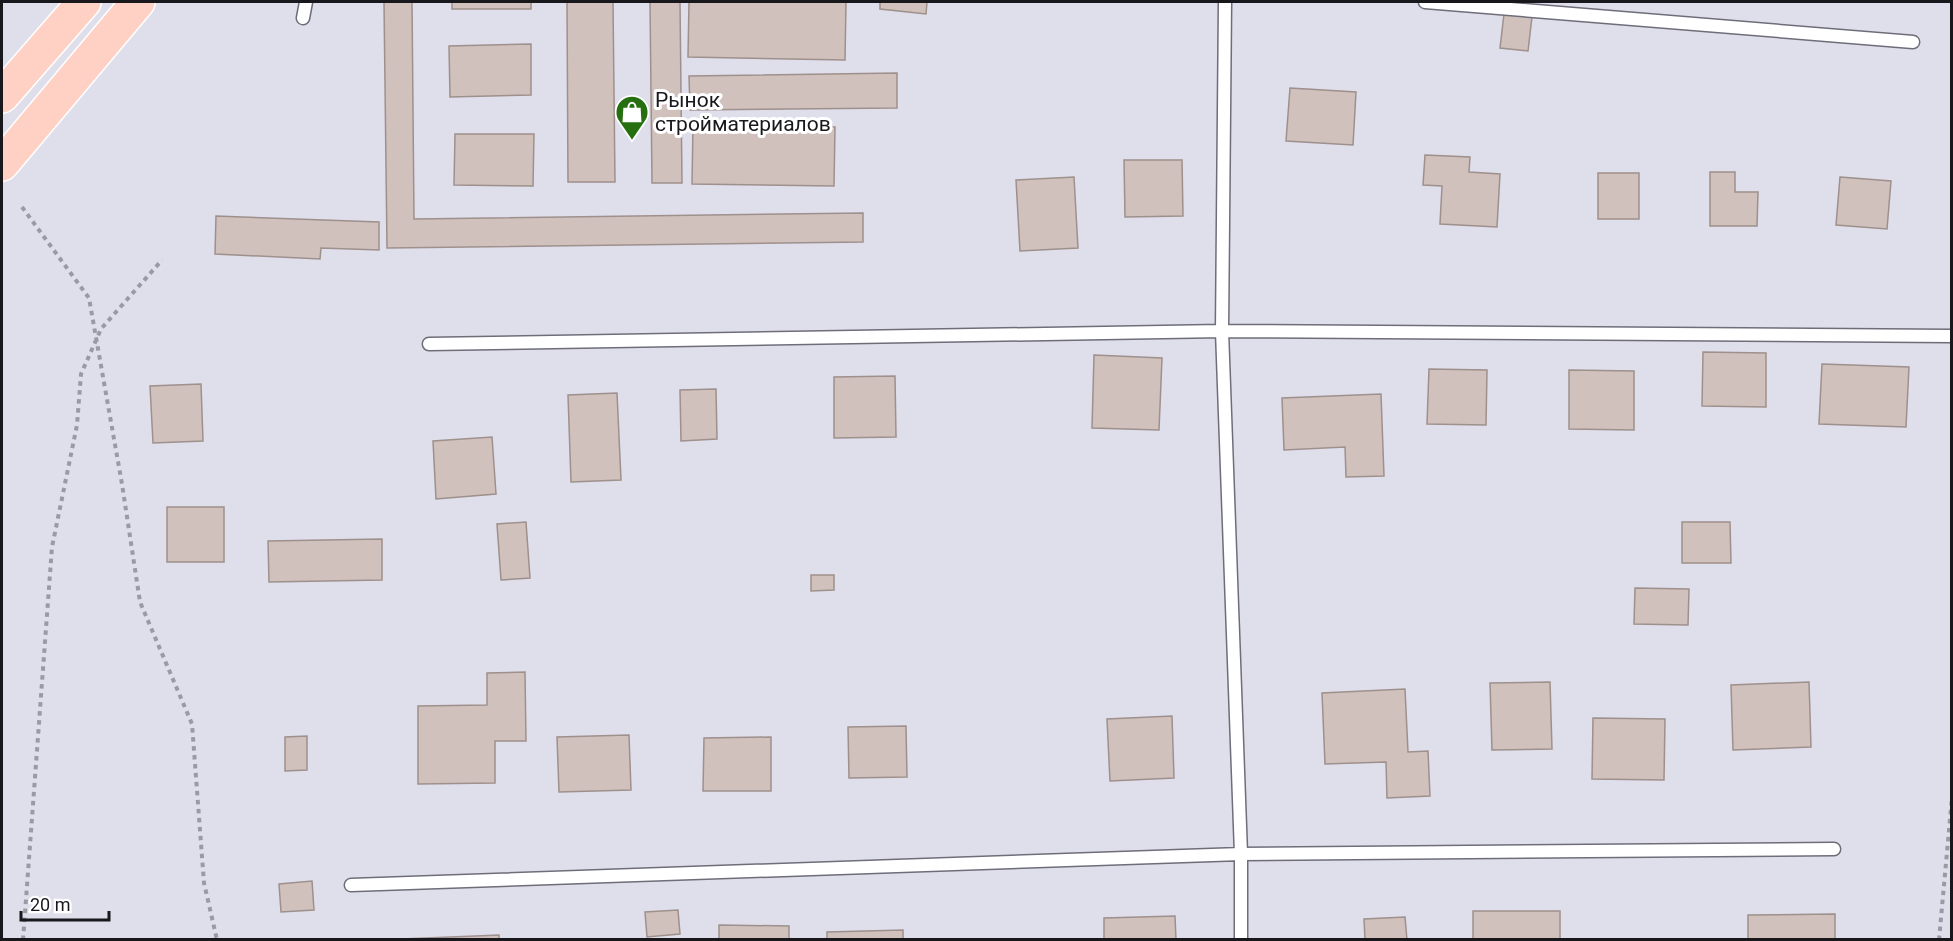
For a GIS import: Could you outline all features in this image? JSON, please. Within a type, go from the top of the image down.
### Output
[{"type":"main road","points":[[2,96],[84,2]]},
{"type":"main road","points":[[2,164],[138,2]]},
{"type":"lane","points":[[303,18],[306,2]]},
{"type":"lane","points":[[1225,2],[1222,330],[1241,854],[1241,939]]},
{"type":"lane","points":[[1425,2],[1913,42]]},
{"type":"lane","points":[[429,344],[1222,330],[1952,336]]},
{"type":"lane","points":[[351,885],[1241,854],[1834,849]]},
{"type":"path","points":[[22,207],[90,298],[140,602],[192,724],[204,884],[218,939]]},
{"type":"path","points":[[23,939],[52,547],[77,425],[81,374],[101,329],[162,260]]},
{"type":"path","points":[[1939,939],[1952,797]]},
{"type":"building","points":[[384,2],[412,2],[414,219],[863,213],[863,242],[387,248]]},
{"type":"building","points":[[452,2],[531,2],[531,9],[452,9]]},
{"type":"building","points":[[567,2],[613,2],[615,182],[568,182]]},
{"type":"building","points":[[650,2],[680,2],[682,183],[652,183]]},
{"type":"building","points":[[689,2],[846,2],[845,60],[688,57]]},
{"type":"building","points":[[880,2],[927,2],[926,14],[880,9]]},
{"type":"building","points":[[1504,14],[1532,17],[1528,51],[1500,48]]},
{"type":"building","points":[[531,44],[531,95],[450,97],[449,46]]},
{"type":"building","points":[[897,73],[897,108],[690,110],[689,76]]},
{"type":"building","points":[[1290,88],[1356,92],[1353,145],[1286,141]]},
{"type":"building","points":[[693,125],[835,127],[834,186],[692,184]]},
{"type":"building","points":[[455,134],[534,134],[533,186],[454,185]]},
{"type":"building","points":[[1425,155],[1470,157],[1469,172],[1500,174],[1497,227],[1440,224],[1442,186],[1423,185]]},
{"type":"building","points":[[1124,160],[1182,160],[1183,216],[1125,217]]},
{"type":"building","points":[[1710,172],[1735,172],[1735,192],[1758,192],[1757,226],[1710,226]]},
{"type":"building","points":[[1598,173],[1639,173],[1639,219],[1598,219]]},
{"type":"building","points":[[1074,177],[1078,248],[1020,251],[1016,180]]},
{"type":"building","points":[[1840,177],[1891,181],[1887,229],[1836,225]]},
{"type":"building","points":[[216,216],[379,222],[379,250],[321,248],[320,259],[215,254]]},
{"type":"building","points":[[1703,352],[1766,353],[1766,407],[1702,406]]},
{"type":"building","points":[[1094,355],[1162,358],[1159,430],[1092,428]]},
{"type":"building","points":[[1822,364],[1909,367],[1906,427],[1819,424]]},
{"type":"building","points":[[1429,369],[1487,370],[1486,425],[1427,424]]},
{"type":"building","points":[[1569,370],[1634,371],[1634,430],[1569,429]]},
{"type":"building","points":[[895,376],[896,437],[834,438],[834,377]]},
{"type":"building","points":[[201,384],[203,441],[153,443],[150,386]]},
{"type":"building","points":[[716,389],[717,439],[681,441],[680,390]]},
{"type":"building","points":[[617,393],[621,480],[571,482],[568,395]]},
{"type":"building","points":[[1381,394],[1384,476],[1346,477],[1345,447],[1284,450],[1282,398]]},
{"type":"building","points":[[492,437],[496,494],[436,499],[433,441]]},
{"type":"building","points":[[167,507],[224,507],[224,562],[167,562]]},
{"type":"building","points":[[526,522],[530,578],[501,580],[497,524]]},
{"type":"building","points":[[1682,522],[1730,522],[1731,563],[1682,563]]},
{"type":"building","points":[[382,539],[382,580],[269,582],[268,541]]},
{"type":"building","points":[[811,575],[834,575],[834,590],[811,591]]},
{"type":"building","points":[[1635,588],[1689,589],[1688,625],[1634,624]]},
{"type":"building","points":[[525,672],[526,741],[495,741],[495,783],[418,784],[418,706],[487,705],[487,673]]},
{"type":"building","points":[[1550,682],[1552,749],[1492,750],[1490,683]]},
{"type":"building","points":[[1809,682],[1811,747],[1733,750],[1731,685]]},
{"type":"building","points":[[1405,689],[1408,752],[1428,751],[1430,796],[1387,798],[1386,762],[1325,764],[1322,693]]},
{"type":"building","points":[[1172,716],[1174,778],[1110,781],[1107,719]]},
{"type":"building","points":[[1593,718],[1665,719],[1664,780],[1592,779]]},
{"type":"building","points":[[906,726],[907,777],[849,778],[848,727]]},
{"type":"building","points":[[629,735],[631,790],[559,792],[557,737]]},
{"type":"building","points":[[307,736],[307,770],[285,771],[285,737]]},
{"type":"building","points":[[771,737],[771,791],[703,791],[704,738]]},
{"type":"building","points":[[312,881],[314,910],[281,912],[279,884]]},
{"type":"building","points":[[678,910],[680,934],[647,937],[645,912]]},
{"type":"building","points":[[1473,911],[1560,911],[1560,940],[1473,940]]},
{"type":"building","points":[[1835,914],[1835,940],[1748,940],[1748,915]]},
{"type":"building","points":[[1175,916],[1176,940],[1104,940],[1104,918]]},
{"type":"building","points":[[1405,917],[1407,940],[1365,940],[1364,919]]},
{"type":"building","points":[[719,925],[789,926],[789,940],[719,940]]},
{"type":"building","points":[[903,930],[903,940],[827,940],[827,932]]},
{"type":"building","points":[[499,935],[499,940],[403,939]]},
{"type":"place","name":"Рынок стройматериалов","points":[[632,141]]}]
